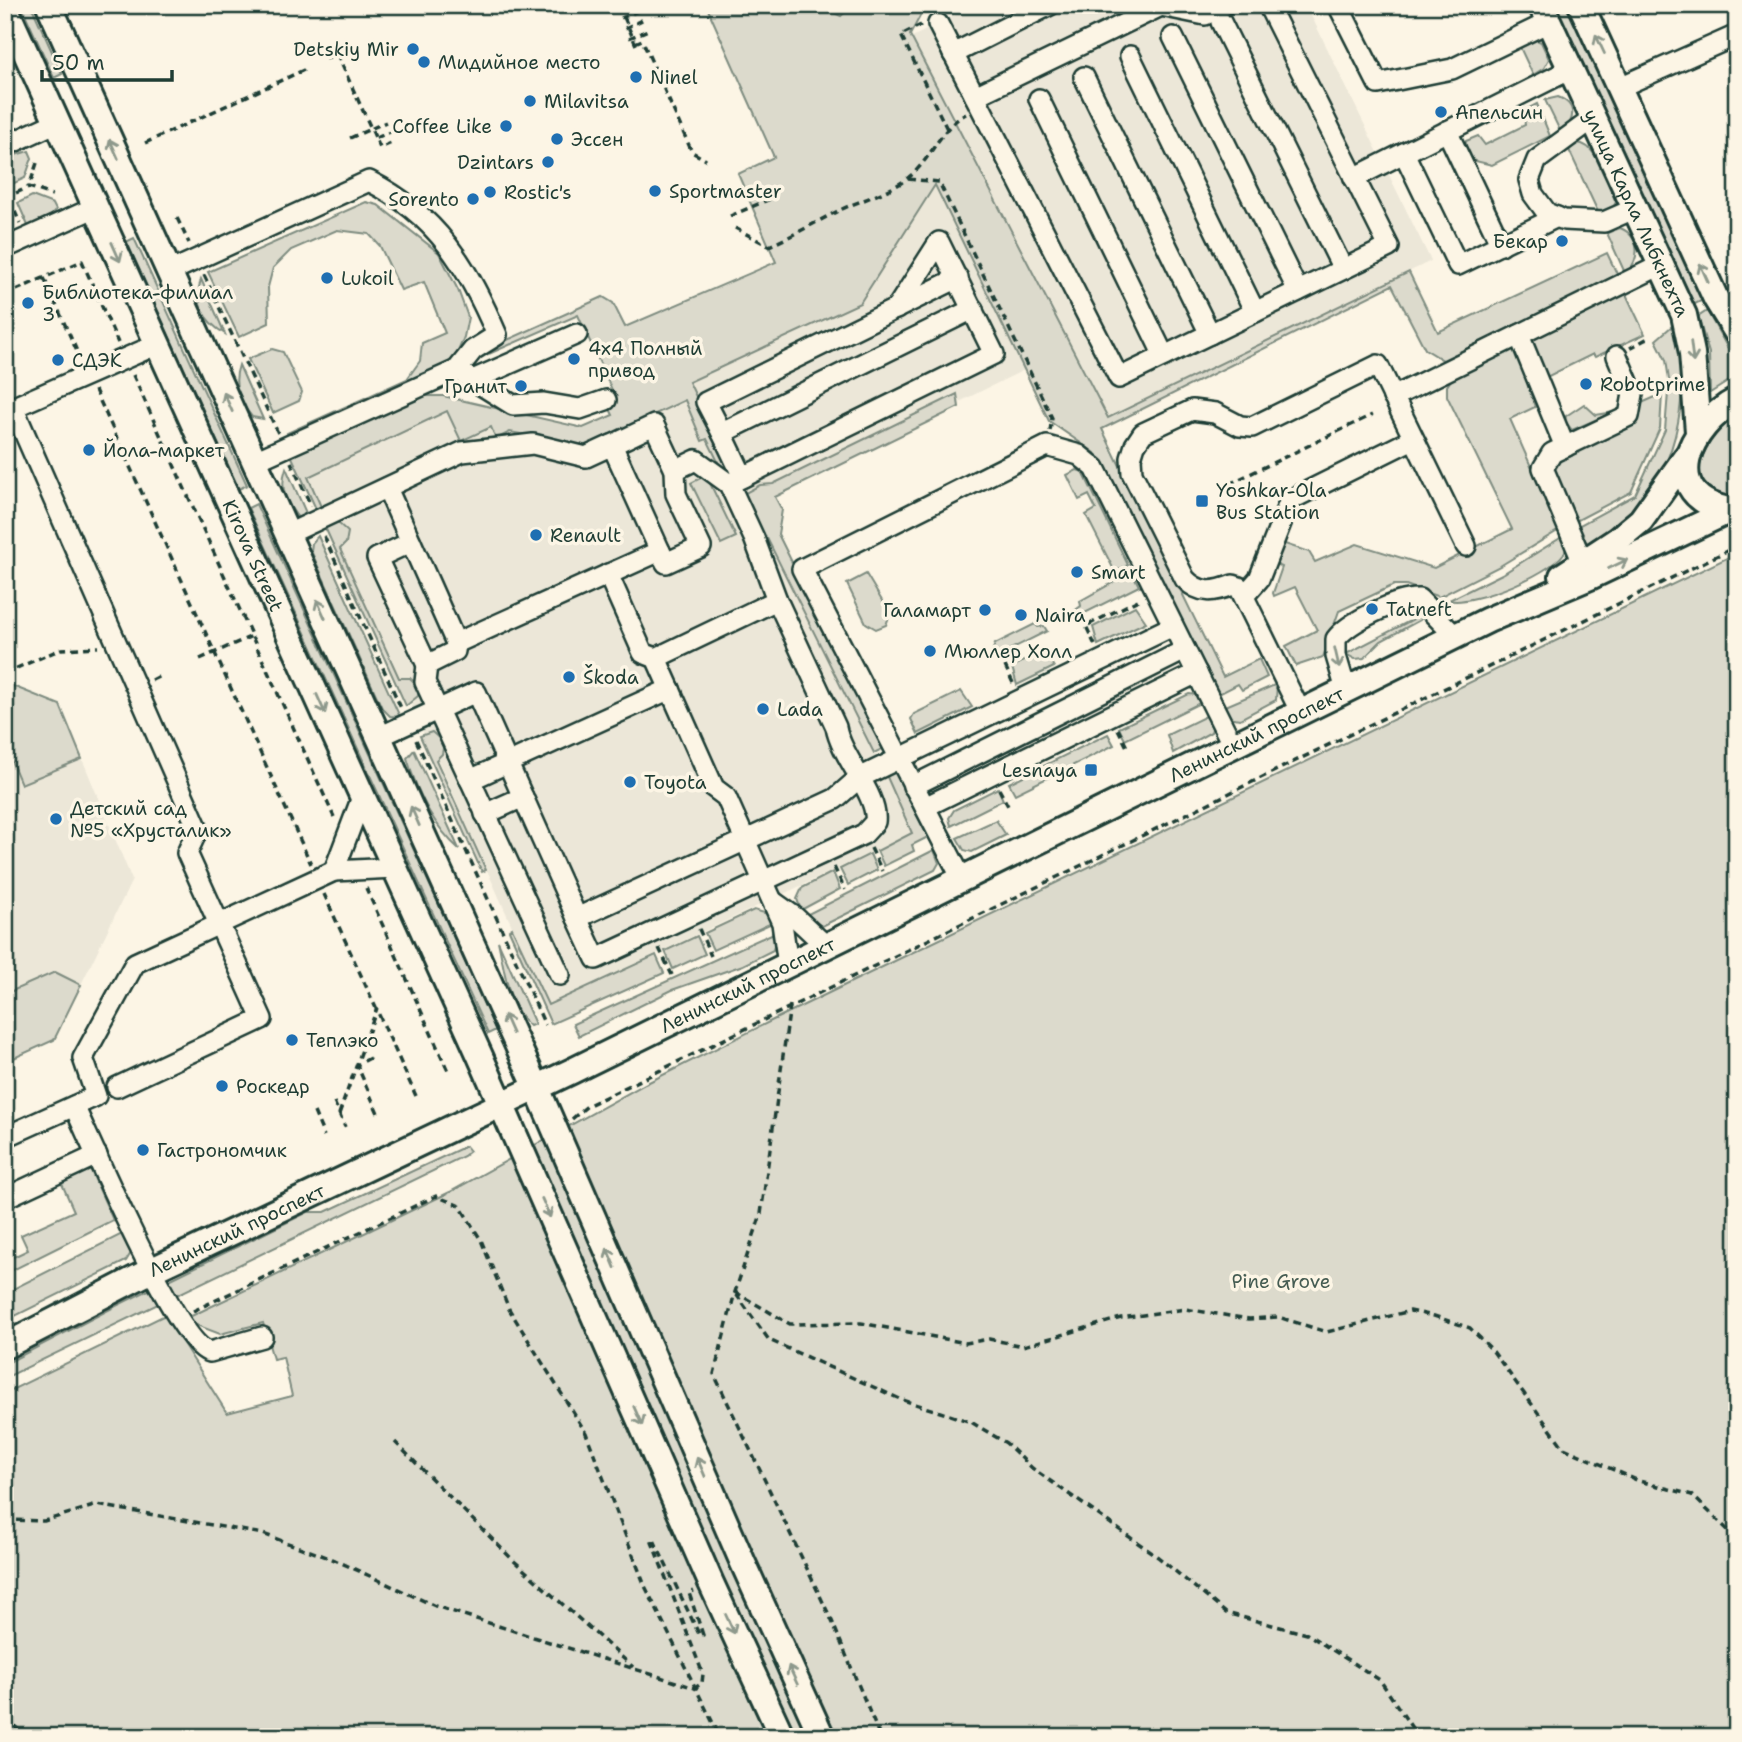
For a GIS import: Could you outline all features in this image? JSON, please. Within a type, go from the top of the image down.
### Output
[{"type":"main road","name":"Kirova Street","points":[[49,5],[536,1086],[743,1563],[822,1737]]},
{"type":"main road","name":"улица Карла Либкнехта","points":[[1581,5],[1716,299],[1737,333]]},
{"type":"main road","name":"Kirova Street","points":[[5,7],[501,1103],[711,1583],[782,1737]]},
{"type":"main road","name":"улица Карла Либкнехта","points":[[1545,14],[1663,264],[1690,334],[1698,432]]},
{"type":"main road","points":[[57,122],[95,107]]},
{"type":"main road","points":[[96,207],[133,192]]},
{"type":"main road","points":[[1698,432],[1714,415],[1737,400]]},
{"type":"main road","name":"Ленинский проспект","points":[[1488,620],[1583,563],[1641,520],[1686,457],[1698,432]]},
{"type":"main road","points":[[1686,457],[1690,482],[1698,496],[1708,505],[1733,509]]},
{"type":"main road","points":[[230,504],[266,487]]},
{"type":"main road","name":"Ленинский проспект","points":[[5,1346],[152,1270],[788,965],[1488,620],[1590,577],[1733,509]]},
{"type":"street","points":[[953,54],[1049,5]]},
{"type":"street","points":[[934,21],[1119,378],[1389,247],[1268,5]]},
{"type":"street","points":[[1338,5],[1378,84],[1452,69],[1545,14]]},
{"type":"street","points":[[977,102],[1161,6],[1194,9],[1205,15],[1222,14],[1343,269]]},
{"type":"street","points":[[1620,87],[1737,35]]},
{"type":"street","points":[[1173,37],[1298,291]]},
{"type":"street","points":[[1130,56],[1255,312]]},
{"type":"street","points":[[1354,178],[1571,69]]},
{"type":"street","points":[[1084,77],[1210,334]]},
{"type":"street","points":[[1039,99],[1164,356]]},
{"type":"street","points":[[1594,118],[1537,160],[1529,180],[1538,202],[1547,213],[1558,217],[1598,223],[1636,208]]},
{"type":"street","points":[[5,146],[57,122]]},
{"type":"street","points":[[1447,131],[1501,245]]},
{"type":"street","points":[[1404,153],[1458,265],[1558,217]]},
{"type":"street","points":[[169,272],[369,181],[401,197],[423,217],[475,282],[498,335],[473,350],[457,370],[255,461]]},
{"type":"street","points":[[5,248],[96,207]]},
{"type":"street","points":[[736,481],[995,354],[939,242],[896,309]]},
{"type":"street","points":[[1393,397],[1663,264]]},
{"type":"street","points":[[379,737],[477,692],[596,959],[864,834],[876,816],[842,749],[836,727],[776,600],[722,433],[706,402],[958,278]]},
{"type":"street","points":[[722,433],[973,309]]},
{"type":"street","points":[[475,379],[577,334]]},
{"type":"street","points":[[1519,335],[1565,447]]},
{"type":"street","points":[[117,1087],[262,1019],[187,853],[198,829],[9,409],[158,344]]},
{"type":"street","points":[[1583,563],[1543,468],[1547,457],[1629,416],[1633,394],[1617,356]]},
{"type":"street","points":[[1301,713],[1244,596],[1236,585],[1207,592],[1185,579],[1132,473],[1131,458],[1139,439],[1192,410],[1215,412],[1240,426],[1252,428],[1378,366],[1466,546]]},
{"type":"street","points":[[457,370],[513,405],[544,402],[580,409],[606,400]]},
{"type":"street","points":[[288,534],[462,452],[533,444],[586,457],[654,425],[675,470],[676,494],[701,547],[666,563],[612,445]]},
{"type":"street","points":[[1244,596],[1259,579],[1290,500],[1413,439]]},
{"type":"street","points":[[962,880],[802,569],[1047,446],[1079,455],[1095,468],[1233,746]]},
{"type":"street","points":[[675,470],[696,460],[736,481]]},
{"type":"street","points":[[387,488],[456,643]]},
{"type":"street","points":[[411,542],[377,558],[427,665],[425,682],[437,710],[560,975]]},
{"type":"street","points":[[427,665],[452,653],[456,643],[660,551]]},
{"type":"street","points":[[608,574],[643,653],[656,658],[714,788],[726,797],[782,923],[788,965]]},
{"type":"street","points":[[1346,690],[1335,647],[1336,639],[1351,625],[1401,601],[1419,599],[1455,636]]},
{"type":"street","points":[[656,658],[776,600]]},
{"type":"street","points":[[577,918],[835,799],[859,778],[1173,626]]},
{"type":"street","points":[[913,786],[1185,650]]},
{"type":"street","points":[[925,807],[1197,673]]},
{"type":"street","points":[[470,780],[670,689]]},
{"type":"street","points":[[326,875],[346,842],[362,797]]},
{"type":"street","points":[[485,814],[523,797]]},
{"type":"street","points":[[5,1137],[96,1096],[83,1058],[135,963],[326,875],[394,868]]},
{"type":"street","points":[[773,901],[795,916],[826,946]]},
{"type":"street","points":[[74,1106],[152,1270],[178,1318],[202,1350],[210,1352],[262,1337]]},
{"type":"street","points":[[5,1198],[97,1155]]},
{"type":"path","points":[[947,129],[901,35],[962,5]]},
{"type":"path","points":[[640,10],[622,18],[636,44],[642,40],[692,152],[706,160]]},
{"type":"path","points":[[627,27],[644,19]]},
{"type":"path","points":[[631,37],[648,30]]},
{"type":"path","points":[[326,59],[337,54],[380,148],[394,142]]},
{"type":"path","points":[[145,143],[306,69]]},
{"type":"path","points":[[5,93],[11,105],[5,108]]},
{"type":"path","points":[[735,228],[769,246],[908,179],[926,161],[954,120],[977,102]]},
{"type":"path","points":[[350,138],[386,122]]},
{"type":"path","points":[[376,138],[390,132]]},
{"type":"path","points":[[29,187],[37,163]]},
{"type":"path","points":[[908,179],[939,182],[1052,418],[1047,446]]},
{"type":"path","points":[[7,197],[29,187],[52,195]]},
{"type":"path","points":[[5,189],[22,228]]},
{"type":"path","points":[[730,216],[770,199]]},
{"type":"path","points":[[177,218],[285,448],[545,1025]]},
{"type":"path","points":[[5,295],[82,261],[346,842]]},
{"type":"path","points":[[44,278],[215,653],[326,875],[377,1008],[416,1096]]},
{"type":"path","points":[[1229,484],[1372,415]]},
{"type":"path","points":[[554,1128],[572,1119],[587,1106],[790,1005],[1737,546]]},
{"type":"path","points":[[1086,626],[1156,591]]},
{"type":"path","points":[[200,659],[252,636]]},
{"type":"path","points":[[5,673],[61,649],[118,647]]},
{"type":"path","points":[[864,834],[882,872]]},
{"type":"path","points":[[358,870],[448,1071]]},
{"type":"path","points":[[836,871],[845,890]]},
{"type":"path","points":[[693,914],[712,956]]},
{"type":"path","points":[[652,933],[672,975]]},
{"type":"path","points":[[790,1005],[761,1214],[735,1292],[714,1374],[832,1621],[880,1737]]},
{"type":"path","points":[[339,1114],[377,1008]]},
{"type":"path","points":[[357,1065],[370,1058]]},
{"type":"path","points":[[357,1065],[378,1113]]},
{"type":"path","points":[[334,1102],[345,1127]]},
{"type":"path","points":[[314,1112],[324,1136]]},
{"type":"path","points":[[178,1318],[436,1196],[460,1206],[481,1240],[509,1308],[586,1433],[645,1586],[720,1737]]},
{"type":"path","points":[[735,1292],[790,1324],[861,1323],[966,1343],[989,1339],[1023,1346],[1121,1318],[1185,1309],[1249,1318],[1278,1317],[1327,1332],[1410,1311],[1434,1316],[1470,1328],[1492,1350],[1564,1448],[1639,1480],[1692,1494],[1737,1539]]},
{"type":"path","points":[[735,1292],[769,1340],[900,1399],[971,1422],[1006,1443],[1032,1468],[1158,1557],[1226,1613],[1307,1634],[1380,1680],[1418,1737]]},
{"type":"path","points":[[395,1442],[513,1560],[634,1668]]},
{"type":"path","points":[[5,1520],[44,1521],[97,1505],[263,1534],[335,1560],[436,1606],[695,1688]]},
{"type":"path","points":[[695,1688],[702,1683],[704,1674],[652,1540],[657,1539],[701,1635],[704,1632],[690,1593],[699,1588]]},
{"type":"path","points":[[5,1717],[26,1737]]},
{"type":"shaded area","points":[[976,5],[1306,5],[1431,261],[1108,418],[912,37]]},
{"type":"shaded area","points":[[935,185],[1024,370],[754,503],[913,833],[547,1005],[426,733],[424,734],[411,704],[415,701],[399,679],[308,477],[448,411],[583,431],[860,303]]},
{"type":"shaded area","name":"Детский сад №5 «Хрусталик»","points":[[5,683],[60,705],[132,880],[54,1040],[5,1062]]},
{"type":"green space","points":[[21,5],[31,5],[62,74],[54,78]]},
{"type":"green space","points":[[706,5],[831,5],[834,13],[841,16],[852,5],[926,5],[910,35],[1108,418],[1409,272],[1438,332],[1607,253],[1618,276],[1443,360],[1425,349],[1392,285],[1102,429],[1223,677],[1259,659],[1267,677],[1242,690],[1238,684],[1215,696],[1095,453],[1049,421],[935,185],[860,303],[689,382],[729,465],[721,468],[707,439],[702,441],[685,400],[587,446],[510,432],[496,439],[491,427],[461,441],[447,411],[308,477],[322,509],[317,511],[291,455],[424,396],[443,396],[583,428],[613,415],[609,407],[613,392],[578,315],[491,353],[494,346],[603,297],[613,303],[625,327],[776,262],[738,174],[774,157]]},
{"type":"green space","points":[[1555,5],[1567,5],[1703,300],[1693,305]]},
{"type":"green space","points":[[1532,38],[1541,42],[1549,59],[1544,68],[1533,75],[1517,41]]},
{"type":"green space","points":[[1558,97],[1569,104],[1572,114],[1561,133],[1545,100]]},
{"type":"green space","points":[[1537,104],[1550,136],[1492,165],[1471,160],[1465,147],[1466,141],[1478,136],[1485,145],[1525,125],[1523,111]]},
{"type":"green space","points":[[1576,143],[1590,150],[1601,166],[1616,202],[1610,214],[1598,212],[1569,150]]},
{"type":"green space","points":[[29,151],[32,158],[25,178],[10,185],[5,174],[5,158]]},
{"type":"green space","points":[[32,196],[53,204],[56,210],[50,217],[29,228],[18,203]]},
{"type":"green space","points":[[366,202],[378,205],[439,253],[468,317],[464,337],[452,366],[289,440],[287,433],[407,379],[420,361],[422,343],[445,333],[424,282],[401,290],[380,246],[369,234],[337,230],[291,250],[273,268],[268,287],[269,323],[239,337],[208,272]]},
{"type":"green space","points":[[1620,228],[1632,236],[1636,249],[1634,262],[1625,273],[1607,233]]},
{"type":"green space","points":[[134,238],[247,485],[239,489],[126,242]]},
{"type":"green space","points":[[201,279],[225,334],[211,323],[202,311],[198,296]]},
{"type":"green space","points":[[1625,292],[1645,334],[1595,357],[1593,354],[1528,386],[1535,407],[1510,419],[1559,530],[1500,566],[1439,597],[1406,585],[1394,585],[1339,611],[1323,657],[1296,666],[1286,646],[1317,630],[1295,587],[1274,596],[1282,567],[1275,564],[1282,543],[1309,552],[1315,562],[1357,544],[1434,568],[1512,529],[1447,396],[1447,386],[1453,377]]},
{"type":"green space","points":[[1707,311],[1727,347],[1737,357],[1737,376],[1710,393],[1709,353],[1698,317]]},
{"type":"green space","points":[[1672,326],[1681,373],[1681,398],[1672,448],[1650,492],[1635,511],[1592,544],[1587,543],[1576,527],[1635,495],[1665,430],[1669,380],[1666,360],[1656,340]]},
{"type":"green space","points":[[272,349],[283,352],[302,392],[299,401],[273,413],[248,359]]},
{"type":"green space","points":[[239,365],[263,419],[252,417],[240,399],[236,379]]},
{"type":"green space","points":[[957,394],[959,407],[775,497],[782,510],[778,534],[884,748],[874,753],[767,538],[758,536],[745,510],[745,493],[760,485],[773,484]]},
{"type":"green space","points":[[1662,394],[1660,428],[1631,492],[1574,522],[1551,464],[1644,402]]},
{"type":"green space","points":[[1584,404],[1596,415],[1614,412],[1572,430],[1565,421],[1566,416]]},
{"type":"green space","points":[[1737,416],[1737,500],[1723,498],[1711,490],[1703,481],[1700,471],[1701,461],[1712,439]]},
{"type":"green space","points":[[286,468],[310,522],[299,519],[287,501],[283,482]]},
{"type":"green space","points":[[1077,470],[1083,472],[1128,565],[1115,572],[1086,515],[1096,509],[1089,495],[1079,500],[1067,475]]},
{"type":"green space","points":[[706,475],[736,537],[721,544],[691,483]]},
{"type":"green space","points":[[256,504],[496,1030],[488,1034],[248,508]]},
{"type":"green space","points":[[336,521],[348,532],[346,543],[340,549],[399,678],[410,678],[418,686],[418,696],[406,706],[324,525]]},
{"type":"green space","points":[[318,536],[400,717],[390,716],[382,708],[311,551],[312,543]]},
{"type":"green space","points":[[1562,537],[1566,549],[1560,558],[1532,577],[1476,598],[1449,600],[1504,573]]},
{"type":"green space","name":"Pine Grove","points":[[1737,553],[1737,1737],[5,1737],[5,1393],[165,1315],[227,1413],[292,1396],[283,1357],[273,1359],[263,1323],[220,1334],[183,1320],[450,1192],[645,1084],[773,1020]]},
{"type":"green space","points":[[1132,572],[1139,586],[1077,617],[1074,611],[1081,606],[1080,601]]},
{"type":"green space","points":[[866,574],[890,614],[886,625],[876,629],[866,623],[847,584]]},
{"type":"green space","points":[[1135,606],[1146,622],[1098,645],[1093,627]]},
{"type":"green space","points":[[1423,614],[1420,620],[1381,641],[1364,658],[1355,659],[1346,654]]},
{"type":"green space","points":[[1035,624],[1038,627],[1044,626],[1047,631],[995,657],[992,652],[995,644]]},
{"type":"green space","points":[[1043,651],[1054,667],[1017,685],[1012,667]]},
{"type":"green space","points":[[5,683],[60,705],[82,759],[21,784],[5,746]]},
{"type":"green space","points":[[1277,684],[1276,700],[1240,719],[1227,717],[1221,708]]},
{"type":"green space","points":[[961,691],[972,707],[918,734],[911,719],[914,714]]},
{"type":"green space","points":[[1189,694],[1197,695],[1204,701],[1125,740],[1119,728]]},
{"type":"green space","points":[[1210,714],[1214,723],[1211,732],[1173,753],[1167,735]]},
{"type":"green space","points":[[432,732],[444,743],[442,754],[436,760],[486,870],[482,872],[420,736]]},
{"type":"green space","points":[[1108,734],[1114,745],[1015,794],[1009,783]]},
{"type":"green space","points":[[414,750],[459,849],[441,830],[421,796],[407,758]]},
{"type":"green space","points":[[890,772],[896,773],[928,837],[912,845],[914,851],[884,866],[877,851],[912,833],[887,777]]},
{"type":"green space","points":[[998,788],[1003,800],[951,826],[949,818],[954,810]]},
{"type":"green space","points":[[996,820],[1006,835],[972,852],[964,850],[957,838]]},
{"type":"green space","points":[[934,850],[939,863],[935,870],[822,926],[804,916]]},
{"type":"green space","points":[[870,854],[877,870],[848,885],[840,869]]},
{"type":"green space","points":[[833,872],[840,889],[801,910],[797,899],[802,888]]},
{"type":"green space","points":[[754,910],[768,914],[774,922],[713,950],[705,933]]},
{"type":"green space","points":[[512,928],[548,1005],[656,955],[664,973],[551,1024],[509,930]]},
{"type":"green space","points":[[778,931],[773,950],[743,965],[672,990],[579,1036],[573,1024]]},
{"type":"green space","points":[[697,936],[705,954],[673,969],[665,951]]},
{"type":"green space","points":[[498,941],[535,1024],[530,1026],[516,1008],[505,976]]},
{"type":"green space","points":[[55,972],[81,985],[54,1040],[5,1062],[5,994]]},
{"type":"green space","points":[[466,1146],[470,1151],[464,1156],[5,1378],[5,1364],[116,1306],[308,1212],[325,1212]]},
{"type":"green space","points":[[88,1164],[113,1220],[5,1274],[5,1261],[28,1250],[21,1235],[74,1211],[62,1184],[62,1175]]},
{"type":"green space","points":[[122,1234],[131,1253],[126,1261],[5,1321],[5,1293]]},
{"type":"place","name":"Detskiy Mir","points":[[413,49]]},
{"type":"place","name":"Мидийное место","points":[[424,62]]},
{"type":"place","name":"Ninel","points":[[636,77]]},
{"type":"place","name":"Milavitsa","points":[[530,101]]},
{"type":"place","name":"Апельсин","points":[[1441,112]]},
{"type":"place","name":"Coffee Like","points":[[506,126]]},
{"type":"place","name":"Эссен","points":[[557,139]]},
{"type":"place","name":"Dzintars","points":[[548,162]]},
{"type":"place","name":"Sportmaster","points":[[655,191]]},
{"type":"place","name":"Rostic's","points":[[490,192]]},
{"type":"place","name":"Sorento","points":[[473,199]]},
{"type":"place","name":"Бекар","points":[[1562,241]]},
{"type":"place","name":"Lukoil","points":[[327,278]]},
{"type":"place","name":"Библиотека-филиал 3","points":[[28,303]]},
{"type":"place","name":"4x4 Полный привод","points":[[574,359]]},
{"type":"place","name":"СДЭК","points":[[58,360]]},
{"type":"place","name":"Robotprime","points":[[1586,384]]},
{"type":"place","name":"Гранит","points":[[521,386]]},
{"type":"place","name":"Йола-маркет","points":[[89,450]]},
{"type":"place","name":"Yoshkar-Ola Bus Station","points":[[1202,501]]},
{"type":"place","name":"Renault","points":[[536,535]]},
{"type":"place","name":"Smart","points":[[1077,572]]},
{"type":"place","name":"Tatneft","points":[[1372,609]]},
{"type":"place","name":"Галамарт","points":[[985,610]]},
{"type":"place","name":"Naira","points":[[1021,615]]},
{"type":"place","name":"Мюллер Холл","points":[[930,651]]},
{"type":"place","name":"Škoda","points":[[569,677]]},
{"type":"place","name":"Lada","points":[[763,709]]},
{"type":"place","name":"Lesnaya","points":[[1091,770]]},
{"type":"place","name":"Toyota","points":[[630,782]]},
{"type":"place","name":"Детский сад №5 «Хрусталик»","points":[[56,819]]},
{"type":"place","name":"Теплэко","points":[[292,1040]]},
{"type":"place","name":"Роскедр","points":[[222,1086]]},
{"type":"place","name":"Гастрономчик","points":[[143,1150]]}]
